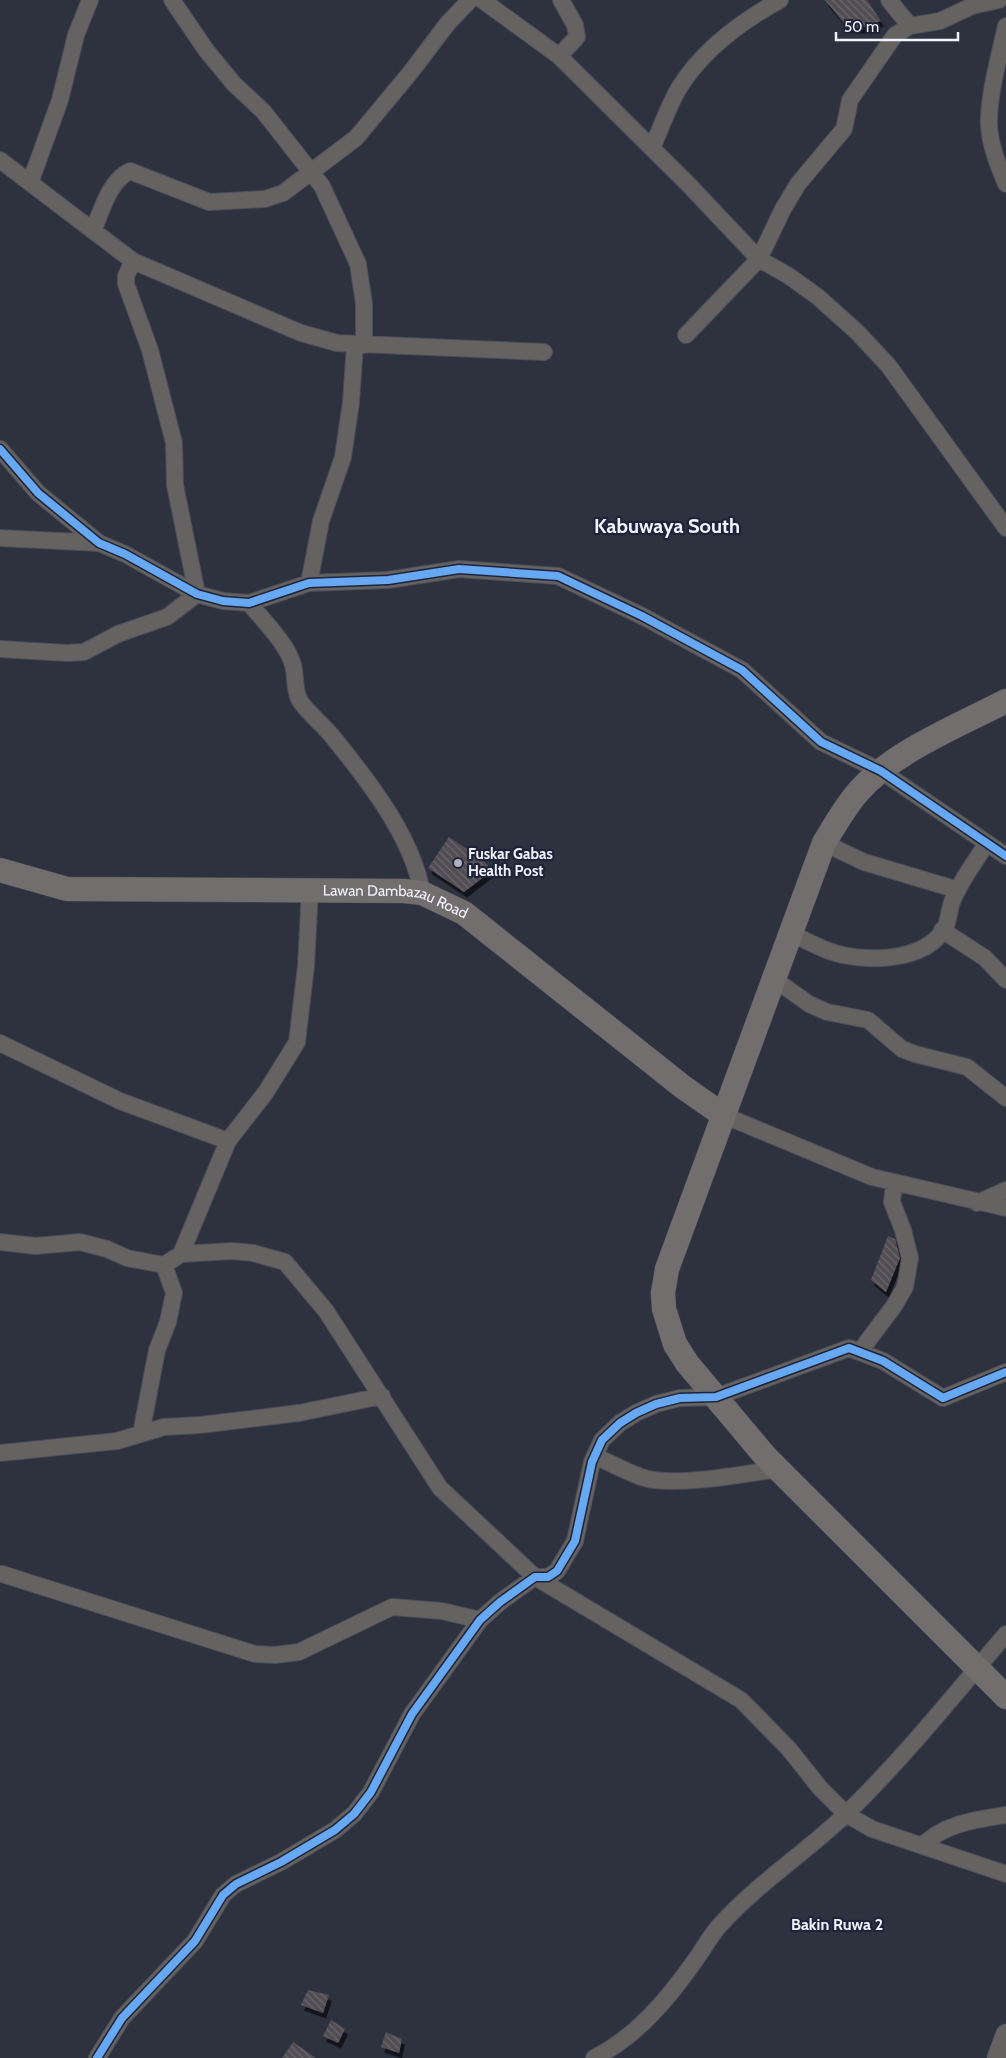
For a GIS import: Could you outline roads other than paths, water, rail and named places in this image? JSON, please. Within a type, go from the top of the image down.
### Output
[{"type":"main road","points":[[1006,701],[910,751],[881,771],[859,790],[824,843],[667,1269],[663,1293],[664,1309],[676,1344],[687,1363],[778,1469],[1006,1697]]},
{"type":"main road","name":"Lawan Dambazau Road","points":[[0,870],[67,889],[310,889],[422,893],[464,913],[547,976],[683,1087],[723,1115]]},
{"type":"street","points":[[30,183],[60,100],[76,35],[90,0]]},
{"type":"street","points":[[172,0],[206,50],[234,84],[263,111],[322,186],[358,264],[364,304],[344,457],[320,521],[309,583]]},
{"type":"street","points":[[93,231],[116,181],[130,171],[209,202],[265,199],[283,193],[356,138],[410,73],[448,23],[470,0]]},
{"type":"street","points":[[482,0],[560,56],[759,259],[789,276],[856,330],[888,365],[1006,528]]},
{"type":"street","points":[[560,56],[578,37],[575,24],[561,0]]},
{"type":"street","points":[[652,148],[670,107],[689,75],[709,52],[739,26],[780,0]]},
{"type":"street","points":[[889,0],[910,26]]},
{"type":"street","points":[[686,335],[759,259],[783,209],[798,184],[844,129],[850,100],[895,35],[910,26],[954,17],[972,6],[1000,0]]},
{"type":"street","points":[[1006,26],[994,82],[989,124],[994,154],[1006,184]]},
{"type":"street","points":[[0,160],[133,261],[301,333],[336,344],[544,352]]},
{"type":"street","points":[[133,261],[126,276],[126,284],[150,350],[174,443],[174,485],[197,594]]},
{"type":"street","points":[[0,449],[38,493],[99,543],[125,554],[197,594],[223,601],[250,603],[309,583],[388,580],[459,568],[558,576],[642,616],[742,670],[821,742],[881,771],[1006,856]]},
{"type":"street","points":[[0,538],[99,543]]},
{"type":"street","points":[[0,649],[67,653],[84,652],[118,634],[167,617],[197,594]]},
{"type":"street","points":[[250,603],[289,654],[293,664],[299,700],[319,720],[370,782],[394,824],[419,875],[422,893]]},
{"type":"street","points":[[824,843],[864,862],[958,890]]},
{"type":"street","points":[[790,934],[829,951],[855,957],[888,958],[925,946],[932,942],[942,930],[958,890],[987,843]]},
{"type":"street","points":[[181,1254],[228,1141],[266,1092],[297,1042],[306,966],[310,889]]},
{"type":"street","points":[[942,930],[985,958],[1006,980]]},
{"type":"street","points":[[774,979],[809,1004],[827,1012],[868,1020],[902,1049],[967,1067],[1004,1094]]},
{"type":"street","points":[[0,1043],[120,1101],[228,1141]]},
{"type":"street","points":[[723,1115],[872,1178],[1006,1208]]},
{"type":"street","points":[[860,1350],[894,1306],[905,1287],[910,1258],[903,1230],[892,1202],[894,1183]]},
{"type":"street","points":[[977,1203],[1006,1190]]},
{"type":"street","points":[[0,1242],[36,1246],[80,1242],[106,1248],[127,1258],[164,1265],[181,1254],[232,1251],[253,1253],[285,1262],[326,1311],[440,1488],[535,1578],[741,1700],[789,1749],[820,1788],[846,1814],[872,1829],[1006,1874]]},
{"type":"street","points":[[141,1434],[156,1350],[168,1322],[174,1293],[164,1265]]},
{"type":"street","points":[[97,2058],[122,2018],[195,1941],[223,1895],[236,1884],[282,1862],[335,1830],[354,1814],[371,1792],[412,1714],[480,1620],[500,1602],[535,1578],[548,1577],[557,1571],[575,1541],[592,1462],[602,1440],[636,1412],[656,1404],[680,1398],[716,1397],[849,1348],[860,1350],[883,1361],[942,1398],[1006,1372]]},
{"type":"street","points":[[0,1453],[117,1442],[164,1426],[200,1425],[298,1412],[382,1396]]},
{"type":"street","points":[[595,1456],[642,1477],[661,1481],[719,1477],[778,1469]]},
{"type":"street","points":[[2,1574],[255,1654],[275,1655],[300,1652],[392,1607],[442,1611],[480,1620]]},
{"type":"street","points":[[594,2058],[615,2054],[646,2021],[692,1964],[719,1926],[748,1896],[846,1814],[931,1722],[1006,1634]]},
{"type":"street","points":[[922,1846],[934,1834],[952,1825],[1006,1815]]},
{"type":"street","points":[[997,2058],[1006,2034]]},
{"type":"place","name":"Fuskar Gabas Health Post","points":[[458,863]]},
{"type":"district","name":"Kabuwaya South","points":[[667,526]]},
{"type":"district","name":"Bakin Ruwa 2","points":[[837,1924]]}]
